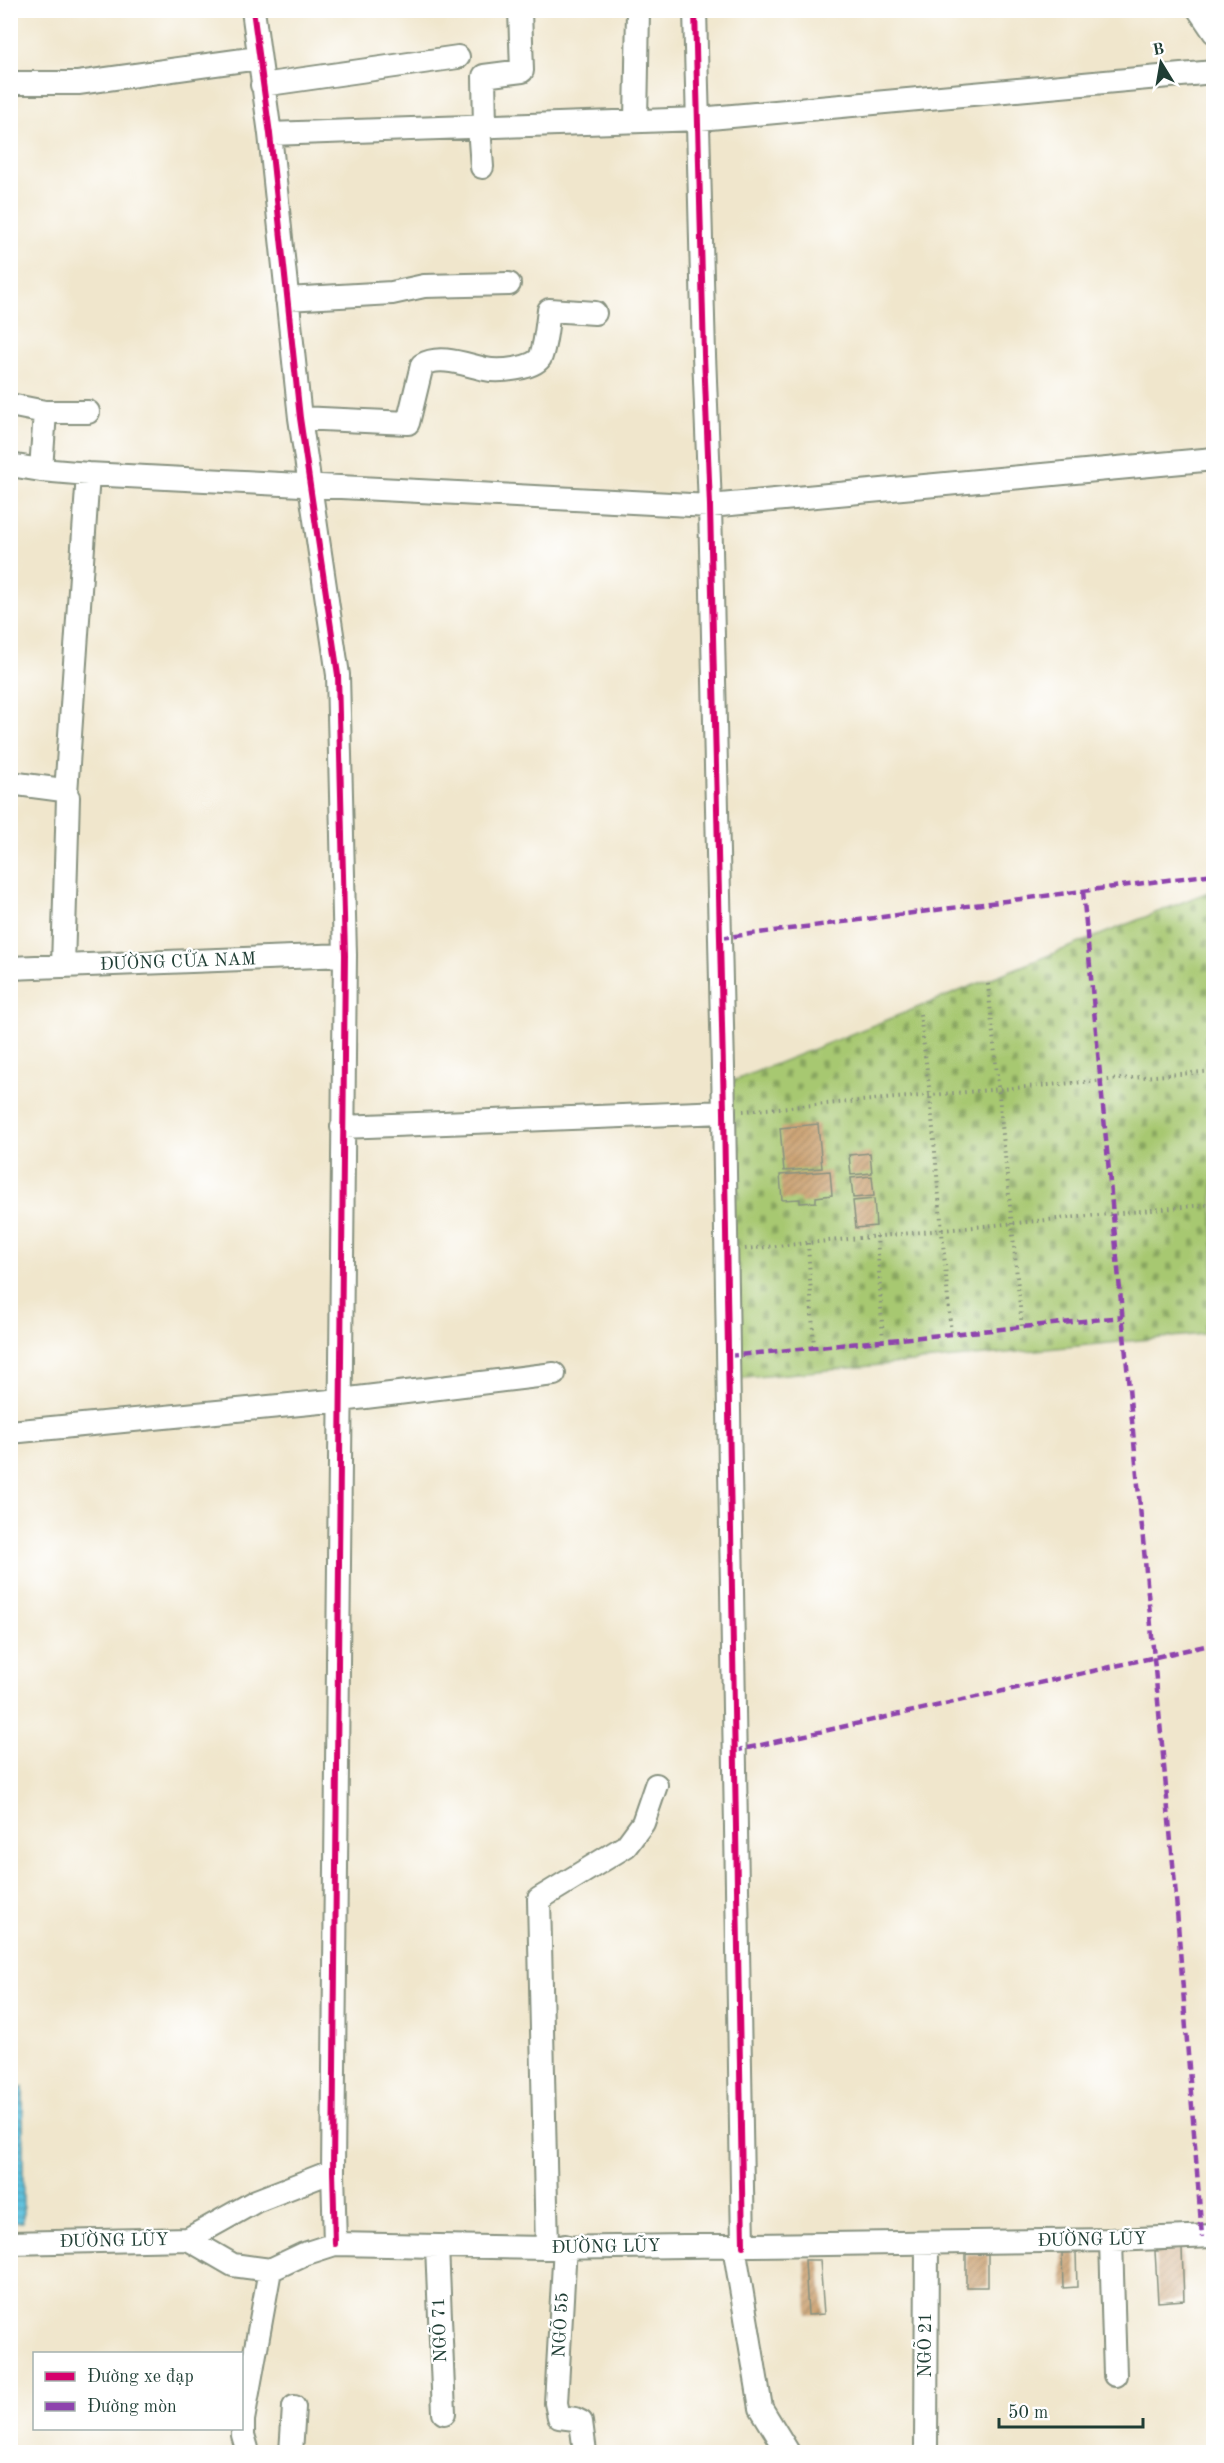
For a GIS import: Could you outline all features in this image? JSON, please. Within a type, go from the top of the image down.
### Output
[{"type":"street","points":[[253,10],[270,134],[300,418],[312,486],[338,675],[345,955],[333,2171],[335,2244]]},
{"type":"street","points":[[482,167],[484,76],[522,70],[520,10]]},
{"type":"street","points":[[636,121],[638,10]]},
{"type":"street","points":[[695,10],[710,507],[724,1112],[739,2246],[761,2408],[788,2452]]},
{"type":"street","points":[[1199,10],[1214,32]]},
{"type":"street","points":[[262,85],[458,57]]},
{"type":"street","points":[[10,83],[78,83],[258,58]]},
{"type":"street","points":[[270,134],[699,119],[1214,72]]},
{"type":"street","points":[[286,299],[392,292],[424,286],[510,284]]},
{"type":"street","points":[[300,418],[408,423],[422,365],[429,361],[468,363],[489,370],[530,366],[537,363],[541,355],[549,310],[595,313]]},
{"type":"street","points":[[10,405],[45,412],[88,412]]},
{"type":"street","points":[[41,471],[45,412]]},
{"type":"street","points":[[10,465],[41,471],[88,474],[710,507],[1214,459]]},
{"type":"street","points":[[63,966],[68,797],[66,793],[88,474]]},
{"type":"street","points":[[10,783],[63,790],[66,793]]},
{"type":"street","name":"ĐƯỜNG CỬA NAM","points":[[10,968],[345,955]]},
{"type":"street","points":[[342,1127],[724,1112]]},
{"type":"street","points":[[10,1432],[341,1400],[554,1374]]},
{"type":"street","name":"NGÕ 55","points":[[585,2452],[580,2422],[559,2417],[556,2403],[556,2247],[539,1899],[626,1846],[644,1823],[656,1785]]},
{"type":"street","points":[[188,2239],[256,2201],[333,2171]]},
{"type":"street","name":"ĐƯỜNG LŨY","points":[[10,2243],[188,2239],[233,2265],[270,2270],[304,2254],[335,2244],[556,2247],[739,2246],[1111,2240],[1214,2236]]},
{"type":"street","points":[[1111,2240],[1115,2375]]},
{"type":"street","name":"NGÕ 21","points":[[926,2447],[927,2243]]},
{"type":"street","name":"NGÕ 71","points":[[437,2246],[444,2413]]},
{"type":"street","points":[[248,2452],[243,2436],[243,2420],[270,2270]]},
{"type":"street","points":[[291,2452],[294,2407]]},
{"type":"path","points":[[988,984],[1022,1327]]},
{"type":"path","points":[[920,1014],[930,1095],[951,1334]]},
{"type":"path","points":[[724,1112],[1214,1071]]},
{"type":"path","points":[[744,1249],[1214,1204]]},
{"type":"path","points":[[877,1236],[883,1341]]},
{"type":"path","points":[[808,1243],[814,1347]]},
{"type":"green space","points":[[1213,890],[1213,1333],[735,1379],[728,1083]]},
{"type":"water","points":[[23,2087],[23,2222],[11,2222],[11,2089]]},
{"type":"building","points":[[818,1124],[822,1168],[784,1171],[780,1128]]},
{"type":"building","points":[[870,1153],[872,1173],[851,1175],[849,1155]]},
{"type":"building","points":[[830,1171],[832,1195],[816,1197],[816,1202],[800,1203],[800,1199],[782,1200],[780,1175]]},
{"type":"building","points":[[872,1176],[874,1196],[853,1198],[851,1178]]},
{"type":"building","points":[[874,1199],[876,1226],[856,1228],[853,1201]]},
{"type":"building","points":[[1182,2249],[1184,2300],[1158,2302],[1155,2251]]},
{"type":"building","points":[[1076,2252],[1077,2287],[1063,2288],[1062,2253]]},
{"type":"building","points":[[966,2254],[988,2254],[988,2287],[966,2287]]},
{"type":"building","points":[[805,2260],[820,2260],[824,2314],[808,2315]]},
{"type":"marked path","points":[[720,938],[1214,874]]},
{"type":"marked path","points":[[1083,891],[1175,1885],[1202,2237]]},
{"type":"marked path","points":[[728,1356],[1123,1317]]},
{"type":"marked path","points":[[734,1751],[1214,1644]]},
{"type":"cycle path","points":[[253,10],[270,134],[300,418],[338,675],[345,955],[333,2171],[335,2244]]},
{"type":"cycle path","points":[[695,10],[710,506],[724,1112],[743,2246]]}]
